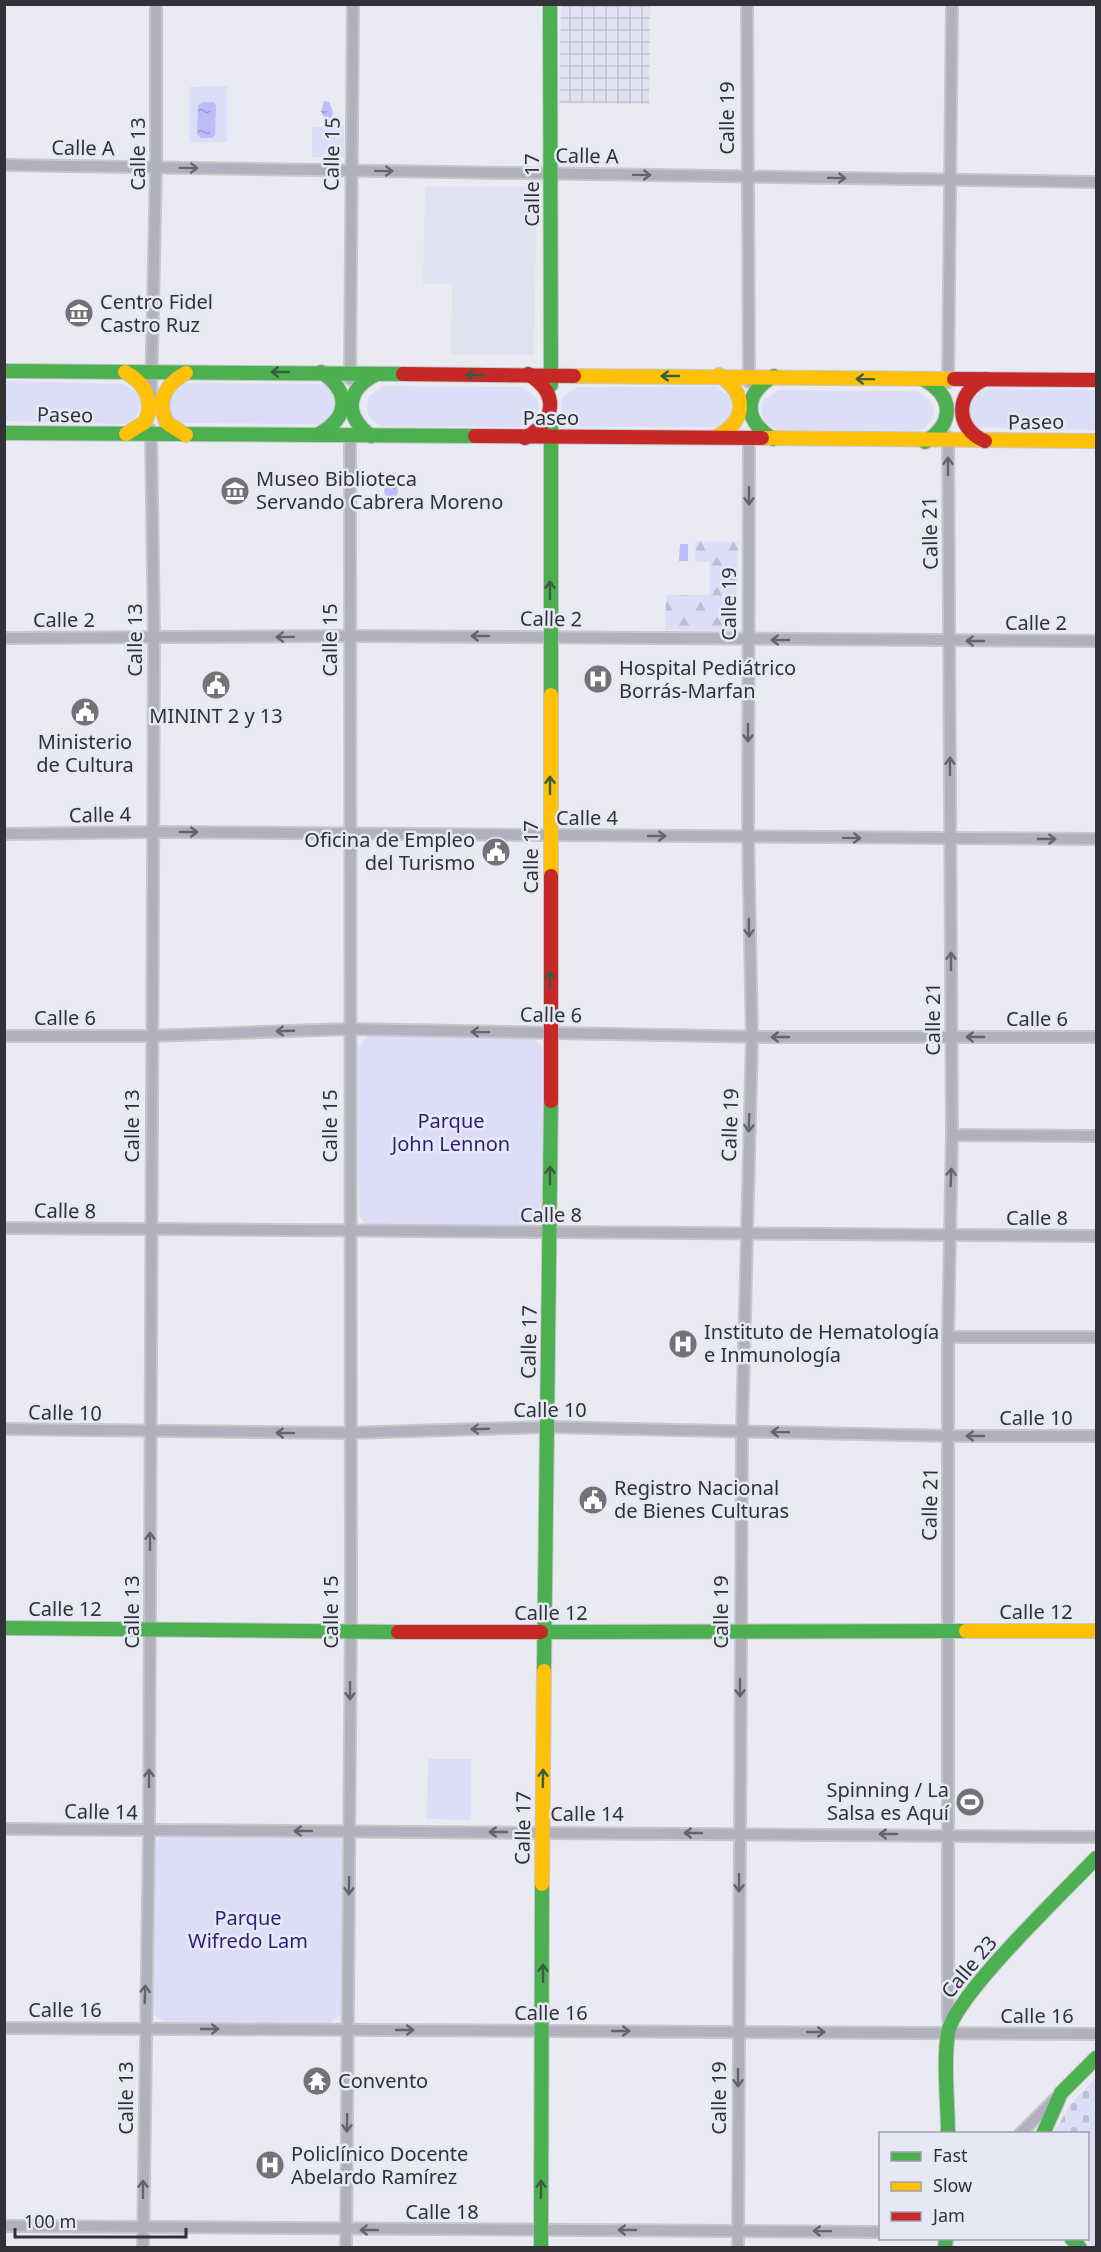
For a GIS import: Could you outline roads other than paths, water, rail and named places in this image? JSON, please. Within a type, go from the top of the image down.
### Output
[{"type":"main road","name":"Calle 17","points":[[541,2247],[542,1832],[550,1233],[550,438],[552,375],[550,4]]},
{"type":"main road","points":[[4,371],[719,375],[923,380],[990,378],[1096,380]]},
{"type":"main road","points":[[119,435],[129,434],[146,422],[151,405],[143,382],[124,372]]},
{"type":"main road","points":[[187,372],[169,382],[163,391],[161,405],[166,422],[173,429],[192,436]]},
{"type":"main road","points":[[318,434],[337,423],[344,406],[338,384],[321,372]]},
{"type":"main road","points":[[371,436],[356,424],[350,406],[353,393],[359,384],[377,374]]},
{"type":"main road","points":[[525,438],[544,426],[551,406],[545,386],[528,374]]},
{"type":"main road","points":[[716,437],[734,427],[741,417],[742,407],[736,387],[719,375]]},
{"type":"main road","points":[[773,438],[756,427],[749,407],[756,387],[774,376]]},
{"type":"main road","points":[[990,378],[981,380],[966,392],[960,410],[966,428],[972,435],[990,442]]},
{"type":"main road","points":[[923,380],[941,390],[948,410],[942,430],[925,442]]},
{"type":"main road","name":"Calle 15","points":[[350,406],[350,436]]},
{"type":"main road","name":"Calle 19","points":[[749,407],[749,437]]},
{"type":"main road","name":"Paseo","points":[[4,433],[192,436],[318,434],[525,438],[749,437],[925,442],[1096,441]]},
{"type":"main road","name":"Calle 12","points":[[4,1628],[351,1632],[1096,1631]]},
{"type":"main road","name":"Calle 23","points":[[948,2132],[948,2032],[955,2013],[980,1982],[1096,1858]]},
{"type":"main road","points":[[1043,2132],[1061,2094],[1096,2058]]},
{"type":"street","name":"Calle 13","points":[[143,2247],[144,2029],[149,1831],[154,638],[151,372],[156,167],[156,4]]},
{"type":"street","name":"Calle 15","points":[[350,406],[353,4]]},
{"type":"street","name":"Calle 19","points":[[747,4],[746,177],[749,407]]},
{"type":"street","name":"Calle 21","points":[[948,2032],[946,1834],[948,1337],[952,1135],[948,380],[952,4]]},
{"type":"street","name":"Calle A","points":[[4,165],[1096,182]]},
{"type":"street","name":"Calle 15","points":[[346,2247],[351,1632],[350,436]]},
{"type":"street","name":"Calle 19","points":[[738,2247],[742,1431],[752,1037],[748,836],[749,437]]},
{"type":"street","name":"Calle 2","points":[[4,639],[349,636],[949,642],[1096,641]]},
{"type":"street","name":"Calle 4","points":[[4,834],[152,832],[1096,839]]},
{"type":"street","name":"Calle 6","points":[[4,1036],[151,1036],[349,1029],[752,1037],[1096,1038]]},
{"type":"street","points":[[952,1135],[1096,1136]]},
{"type":"street","name":"Calle 8","points":[[4,1228],[1096,1236]]},
{"type":"street","points":[[948,1337],[1096,1337]]},
{"type":"street","name":"Calle 10","points":[[4,1430],[350,1433],[546,1427],[948,1436],[1096,1436]]},
{"type":"street","name":"Calle 14","points":[[4,1829],[946,1834],[1096,1837]]},
{"type":"street","name":"Calle 16","points":[[4,2028],[1096,2034]]},
{"type":"street","points":[[1021,2132],[1061,2094]]},
{"type":"street","name":"Calle 18","points":[[4,2226],[143,2225],[346,2230],[879,2232]]},
{"type":"water","points":[[324,101],[329,102],[333,112],[331,120],[327,122],[321,112]]},
{"type":"water","points":[[203,102],[214,102],[216,105],[215,135],[212,138],[201,138],[197,134],[198,105]]},
{"type":"water","points":[[391,484],[396,486],[398,491],[396,496],[391,498],[386,496],[384,491],[386,486]]},
{"type":"water","points":[[680,544],[688,544],[688,561],[679,561]]},
{"type":"place","name":"Centro Fidel Castro Ruz","points":[[79,313]]},
{"type":"place","name":"Museo Biblioteca Servando Cabrera Moreno","points":[[235,491]]},
{"type":"place","name":"Hospital Pediátrico Borrás-Marfan","points":[[598,679]]},
{"type":"place","name":"MININT 2 y 13","points":[[216,685]]},
{"type":"place","name":"Ministerio de Cultura","points":[[85,712]]},
{"type":"place","name":"Oficina de Empleo del Turismo","points":[[496,852]]},
{"type":"place","name":"Instituto de Hematología e Inmunología","points":[[683,1344]]},
{"type":"place","name":"Registro Nacional de Bienes Culturas","points":[[593,1500]]},
{"type":"place","name":"Spinning / La Salsa es Aquí","points":[[970,1802]]},
{"type":"place","name":"Convento","points":[[317,2081]]},
{"type":"place","name":"Policlínico Docente Abelardo Ramírez","points":[[270,2165]]},
{"type":"park label","name":"Parque John Lennon","points":[[451,1132]]},
{"type":"park label","name":"Parque Wifredo Lam","points":[[248,1930]]}]
